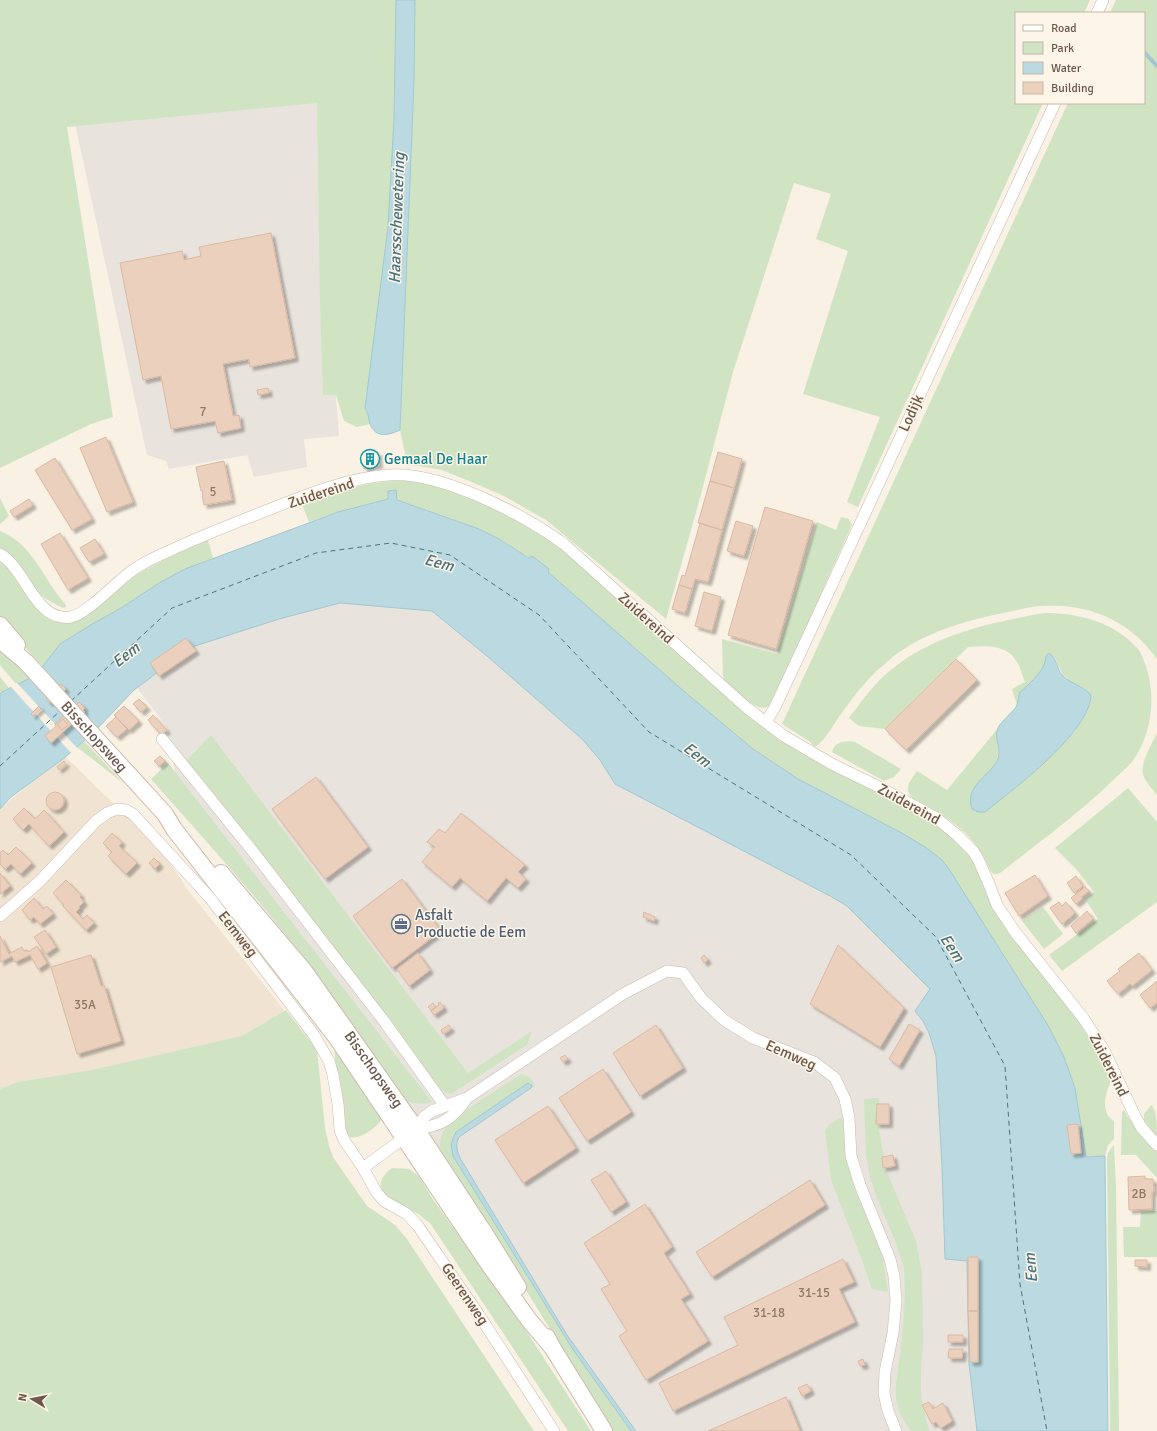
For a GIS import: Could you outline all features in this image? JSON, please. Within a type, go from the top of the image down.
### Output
[{"type":"main road","name":"Bisschopsweg","points":[[0,625],[22,650],[25,660]]},
{"type":"main road","name":"Bisschopsweg","points":[[0,640],[25,660],[165,814],[180,824],[305,972],[410,1133],[488,1263],[529,1320],[552,1347],[604,1431]]},
{"type":"street","points":[[1097,12],[1103,0]]},
{"type":"street","name":"Lodijk","points":[[766,722],[775,707],[804,645],[1055,104]]},
{"type":"street","name":"Zuidereind","points":[[0,554],[13,566],[41,605],[49,613],[56,616],[73,617],[84,611],[132,570],[147,561],[194,538],[307,495],[342,484],[388,475],[404,474],[424,477],[474,494],[500,506],[536,525],[556,538],[747,708],[784,736],[810,752],[935,817],[964,841],[978,859],[1004,918],[1084,1018],[1105,1052],[1120,1082],[1130,1107],[1141,1127],[1157,1145]]},
{"type":"street","points":[[162,739],[255,854],[384,1021],[445,1106]]},
{"type":"street","name":"Eemweg","points":[[0,916],[40,881],[101,817],[117,809],[126,810],[133,814],[210,898],[314,1035],[322,1048],[333,1075],[340,1130],[344,1140],[363,1168],[410,1133],[424,1117],[432,1111],[467,1098],[623,994],[667,971],[683,973],[701,998],[724,1020],[753,1038],[814,1062],[835,1078],[846,1099],[849,1118],[851,1156],[860,1185],[890,1260],[894,1276],[896,1300],[893,1333],[885,1372],[884,1393],[888,1411],[896,1431]]},
{"type":"street","name":"Eemweg","points":[[410,1133],[436,1126],[458,1111],[467,1098]]},
{"type":"street","name":"Geerenweg","points":[[363,1168],[377,1193],[384,1200],[407,1214],[418,1226],[479,1315],[554,1431]]},
{"type":"shaded area","points":[[329,94],[330,321],[339,436],[304,439],[307,467],[254,477],[247,455],[169,469],[166,461],[147,455],[74,119]]},
{"type":"shaded area","points":[[336,590],[440,607],[870,910],[951,992],[992,1431],[625,1431],[342,1009],[180,801],[167,727],[131,680],[209,626]]},
{"type":"shaded area","points":[[64,755],[125,814],[162,854],[175,870],[187,889],[293,1021],[199,1060],[0,1101],[0,809]]},
{"type":"green space","points":[[0,0],[396,0],[394,119],[388,227],[366,408],[369,414],[370,424],[357,427],[344,421],[336,395],[323,395],[317,103],[67,127],[113,417],[91,424],[0,468]]},
{"type":"green space","points":[[415,0],[1090,0],[1084,12],[1015,12],[1015,104],[1043,104],[858,507],[847,502],[880,417],[803,394],[848,251],[816,239],[831,194],[794,183],[733,372],[666,619],[546,520],[504,496],[442,470],[407,464],[400,430],[414,81]]},
{"type":"green space","points":[[1116,0],[1157,0],[1157,659],[1146,645],[1121,624],[1091,611],[1059,606],[1042,606],[1024,608],[980,618],[938,632],[898,653],[868,680],[846,707],[826,736],[815,747],[809,741],[782,724],[1068,104],[1145,104],[1145,12],[1110,12]]},
{"type":"green space","points":[[399,480],[418,481],[442,488],[484,504],[505,514],[553,542],[787,743],[819,762],[925,817],[937,825],[960,845],[977,867],[1004,924],[1019,946],[1079,1019],[1110,1074],[1110,1083],[1105,1098],[1105,1103],[1108,1116],[1114,1121],[1114,1139],[1108,1145],[1105,1156],[1086,1157],[1075,1088],[1064,1057],[1049,1027],[949,869],[903,833],[797,779],[753,749],[686,693],[547,571],[549,569],[531,556],[530,558],[479,529],[397,500],[396,490],[388,492],[388,499],[338,512],[309,522],[302,504],[335,492],[367,484]]},
{"type":"green space","points":[[0,498],[9,516],[0,524]]},
{"type":"green space","points":[[841,517],[849,519],[852,525],[772,703],[767,707],[762,708],[756,706],[744,699],[725,681],[723,677],[722,639],[777,654],[817,522],[836,530]]},
{"type":"green space","points":[[0,531],[12,537],[30,554],[66,607],[63,608],[38,594],[10,556],[0,548]]},
{"type":"green space","points":[[208,540],[213,558],[185,569],[159,583],[121,608],[60,644],[43,666],[37,661],[0,617],[0,562],[9,569],[43,615],[48,619],[65,623],[76,621],[87,615],[136,575],[167,558]]},
{"type":"green space","points":[[1044,613],[1057,613],[1083,617],[1096,621],[1119,632],[1139,650],[1149,677],[1151,691],[1150,721],[1140,749],[1127,767],[1071,817],[1003,871],[996,874],[991,872],[980,851],[964,832],[939,813],[912,798],[909,794],[908,787],[917,771],[947,790],[999,727],[998,756],[994,765],[1030,776],[1076,730],[1068,679],[1063,675],[1054,657],[1046,656],[1045,664],[1037,677],[1020,693],[1017,705],[1012,689],[1025,682],[1017,661],[1011,654],[1000,648],[987,646],[968,647],[885,729],[859,726],[849,718],[868,692],[885,675],[925,647],[983,626]]},
{"type":"green space","points":[[0,647],[30,679],[17,685],[0,665]]},
{"type":"green space","points":[[0,677],[9,688],[0,694]]},
{"type":"green space","points":[[1157,733],[1157,795],[1144,777],[1143,767],[1146,755]]},
{"type":"green space","points":[[211,735],[468,1073],[532,1031],[527,1045],[451,1094],[440,1090],[185,762]]},
{"type":"green space","points":[[84,741],[123,783],[77,747]]},
{"type":"green space","points":[[849,741],[855,742],[901,769],[894,777],[884,781],[832,752],[836,745]]},
{"type":"green space","points":[[168,763],[432,1102],[422,1104],[408,1102],[272,917],[151,779]]},
{"type":"green space","points":[[1128,788],[1157,822],[1157,902],[1062,971],[1049,955],[1098,919],[1085,899],[1094,892],[1076,869],[1055,848]]},
{"type":"green space","points":[[1043,907],[1063,934],[1044,949],[1022,921]]},
{"type":"green space","points":[[286,1010],[317,1050],[325,1128],[333,1157],[367,1206],[395,1225],[407,1239],[534,1431],[0,1431],[0,1089],[18,1082],[92,1070],[242,1036]]},
{"type":"green space","points":[[334,1048],[382,1119],[376,1126],[359,1137],[350,1137],[345,1134],[341,1114]]},
{"type":"green space","points":[[521,1074],[531,1078],[535,1086],[531,1088],[528,1084],[456,1132],[451,1144],[453,1156],[574,1351],[631,1431],[613,1431],[440,1151],[442,1134],[452,1119]]},
{"type":"green space","points":[[879,1098],[879,1130],[887,1172],[916,1241],[922,1272],[923,1340],[921,1397],[929,1431],[911,1431],[901,1416],[896,1400],[896,1385],[903,1329],[905,1293],[904,1268],[896,1243],[870,1177],[866,1155],[864,1100]]},
{"type":"green space","points":[[1151,1105],[1156,1114],[1157,1138],[1144,1120],[1144,1114]]},
{"type":"green space","points":[[1124,1110],[1139,1132],[1157,1152],[1157,1178],[1136,1155],[1121,1155],[1122,1112]]},
{"type":"green space","points":[[843,1117],[845,1118],[846,1150],[852,1181],[882,1253],[888,1292],[872,1289],[831,1180],[825,1130],[831,1123]]},
{"type":"green space","points":[[1113,1146],[1116,1187],[1119,1431],[1110,1431],[1107,1158],[1108,1153]]},
{"type":"green space","points":[[392,1168],[409,1169],[419,1176],[432,1198],[518,1318],[591,1431],[568,1431],[430,1223],[420,1215],[395,1202],[382,1191],[381,1184],[384,1176]]},
{"type":"green space","points":[[1157,1211],[1157,1257],[1124,1257],[1123,1227],[1140,1227],[1141,1212]]},
{"type":"water","name":"Haarsschewetering","points":[[396,0],[415,0],[414,81],[400,430],[387,434],[379,434],[370,424],[365,408],[388,227],[394,119]]},
{"type":"water","name":"Eem","points":[[396,490],[397,500],[479,529],[499,539],[529,558],[532,556],[549,569],[548,572],[686,693],[753,749],[798,779],[902,833],[925,847],[942,860],[949,869],[1049,1027],[1064,1057],[1075,1088],[1086,1157],[1105,1156],[1108,1431],[977,1431],[969,1364],[967,1261],[945,1259],[936,1056],[929,1033],[923,1021],[915,1011],[930,989],[847,906],[615,784],[600,760],[582,739],[487,656],[432,611],[340,603],[279,619],[195,646],[134,690],[97,729],[77,747],[11,797],[0,809],[0,694],[30,678],[43,666],[60,644],[121,608],[159,583],[185,569],[338,512],[388,499],[388,491]]},
{"type":"water","points":[[1049,653],[1053,657],[1062,675],[1091,695],[1087,710],[1078,726],[1065,742],[1031,775],[985,812],[978,812],[972,809],[970,801],[971,794],[978,783],[993,767],[999,757],[997,736],[998,728],[1016,707],[1020,692],[1040,672],[1044,665],[1046,656]]},
{"type":"water","points":[[528,1083],[532,1086],[531,1088],[459,1137],[457,1145],[458,1152],[460,1158],[567,1335],[636,1431],[631,1431],[574,1351],[453,1156],[451,1144],[456,1132]]},
{"type":"pier","points":[[17,683],[78,749],[72,754],[10,686]]},
{"type":"building","points":[[271,233],[295,358],[250,367],[249,359],[223,364],[233,416],[239,415],[241,428],[218,433],[215,421],[171,429],[161,376],[143,380],[120,263],[182,251],[184,260],[201,256],[199,247]]},
{"type":"building","points":[[268,388],[269,393],[258,395],[257,390]]},
{"type":"building","points":[[106,437],[133,502],[107,512],[80,448]]},
{"type":"building","name":"Gemaal De Haar","points":[[378,452],[379,465],[364,469],[362,454]]},
{"type":"building","points":[[718,452],[742,459],[734,488],[710,481]]},
{"type":"building","points":[[55,458],[92,519],[72,530],[35,470]]},
{"type":"building","points":[[224,461],[232,500],[204,505],[196,467]]},
{"type":"building","points":[[710,481],[734,488],[722,530],[698,523]]},
{"type":"building","points":[[29,499],[33,505],[14,517],[10,511]]},
{"type":"building","points":[[765,507],[813,521],[776,649],[728,635]]},
{"type":"building","points":[[736,521],[753,526],[744,556],[727,551]]},
{"type":"building","points":[[700,523],[722,530],[708,582],[695,579],[692,589],[679,585],[682,575],[685,576]]},
{"type":"building","points":[[60,533],[88,578],[68,590],[41,544]]},
{"type":"building","points":[[95,539],[104,554],[89,562],[80,548]]},
{"type":"building","points":[[679,585],[692,589],[685,613],[672,609]]},
{"type":"building","points":[[704,592],[721,597],[712,631],[695,626]]},
{"type":"building","points":[[186,638],[196,651],[159,676],[150,663]]},
{"type":"building","points":[[956,659],[977,680],[906,750],[885,729]]},
{"type":"building","points":[[61,684],[66,689],[50,703],[46,699]]},
{"type":"building","points":[[139,699],[147,707],[141,712],[133,704]]},
{"type":"building","points":[[79,702],[85,708],[83,710],[85,712],[51,743],[45,736],[56,726],[55,724]]},
{"type":"building","points":[[39,706],[41,709],[33,716],[31,714]]},
{"type":"building","points":[[124,706],[139,721],[129,730],[114,715]]},
{"type":"building","points":[[153,715],[167,730],[161,735],[148,720]]},
{"type":"building","points":[[116,717],[127,729],[117,737],[106,726]]},
{"type":"building","points":[[63,719],[68,725],[62,730],[57,724]]},
{"type":"building","points":[[160,756],[165,761],[159,766],[154,761]]},
{"type":"building","points":[[64,761],[66,764],[59,770],[57,767]]},
{"type":"building","points":[[316,777],[368,847],[325,879],[272,809]]},
{"type":"building","points":[[55,792],[61,795],[64,801],[61,807],[55,810],[49,807],[46,801],[49,795]]},
{"type":"building","points":[[24,808],[35,819],[44,810],[64,832],[49,846],[29,824],[23,830],[13,819]]},
{"type":"building","points":[[461,813],[525,865],[518,872],[526,879],[518,888],[506,878],[487,901],[460,878],[452,887],[422,862],[435,847],[427,842],[439,829],[445,833]]},
{"type":"building","points":[[112,833],[122,842],[119,846],[137,863],[126,874],[108,856],[112,852],[103,843]]},
{"type":"building","points":[[16,847],[32,863],[20,874],[11,864],[5,869],[0,864],[0,853],[3,850],[8,855]]},
{"type":"building","points":[[154,858],[160,864],[155,869],[149,863]]},
{"type":"building","points":[[0,873],[10,886],[0,894]]},
{"type":"building","points":[[1035,875],[1048,896],[1019,916],[1005,893]]},
{"type":"building","points":[[1076,876],[1083,886],[1074,893],[1067,883]]},
{"type":"building","points":[[402,879],[441,931],[392,968],[353,916]]},
{"type":"building","points":[[66,880],[81,895],[80,897],[84,902],[76,912],[83,919],[87,915],[94,923],[86,930],[53,893]]},
{"type":"building","points":[[1085,887],[1089,891],[1081,897],[1083,898],[1076,904],[1071,898]]},
{"type":"building","points":[[34,898],[43,909],[47,906],[53,914],[40,924],[34,917],[30,920],[22,910]]},
{"type":"building","points":[[1059,902],[1062,906],[1066,902],[1075,913],[1062,924],[1050,908]]},
{"type":"building","points":[[1087,911],[1093,919],[1076,933],[1071,926]]},
{"type":"building","points":[[644,912],[655,917],[654,921],[643,917]]},
{"type":"building","points":[[45,930],[56,947],[46,954],[34,937]]},
{"type":"building","points":[[0,936],[9,954],[22,947],[24,951],[27,950],[28,952],[37,946],[47,963],[38,969],[30,955],[15,962],[12,956],[0,962]]},
{"type":"building","points":[[838,945],[904,1008],[880,1047],[810,1004]]},
{"type":"building","points":[[418,953],[430,970],[409,986],[397,969]]},
{"type":"building","points":[[1139,953],[1152,970],[1132,986],[1130,984],[1118,994],[1107,981],[1120,971],[1118,969]]},
{"type":"building","points":[[91,955],[101,986],[104,985],[121,1041],[77,1054],[51,967]]},
{"type":"building","points":[[704,955],[708,960],[704,963],[701,958]]},
{"type":"building","points":[[1157,981],[1157,1003],[1150,1008],[1140,995]]},
{"type":"building","points":[[440,1002],[444,1008],[434,1015],[431,1011],[439,1005],[438,1003]]},
{"type":"building","points":[[433,1003],[436,1007],[431,1010],[428,1007]]},
{"type":"building","points":[[909,1024],[920,1030],[899,1066],[889,1059]]},
{"type":"building","points":[[449,1025],[451,1029],[443,1034],[441,1030]]},
{"type":"building","points":[[656,1025],[683,1068],[640,1096],[613,1053]]},
{"type":"building","points":[[565,1055],[568,1059],[563,1062],[560,1058]]},
{"type":"building","points":[[603,1069],[631,1112],[587,1141],[559,1098]]},
{"type":"building","points":[[877,1104],[889,1104],[889,1124],[876,1124]]},
{"type":"building","points":[[548,1106],[576,1148],[523,1183],[495,1140]]},
{"type":"building","points":[[1078,1124],[1081,1153],[1071,1154],[1067,1125]]},
{"type":"building","points":[[893,1155],[895,1166],[883,1168],[882,1157]]},
{"type":"building","points":[[606,1171],[626,1202],[611,1212],[591,1180]]},
{"type":"building","points":[[1145,1176],[1145,1179],[1153,1179],[1154,1192],[1152,1192],[1152,1209],[1129,1210],[1128,1177]]},
{"type":"building","points":[[810,1180],[825,1205],[712,1277],[696,1252]]},
{"type":"building","points":[[645,1204],[672,1247],[664,1253],[690,1294],[681,1299],[708,1341],[646,1380],[619,1336],[627,1331],[601,1289],[610,1284],[584,1243]]},
{"type":"building","points":[[968,1257],[978,1257],[978,1311],[968,1311]]},
{"type":"building","points":[[843,1259],[854,1282],[839,1289],[855,1322],[673,1411],[659,1383],[738,1345],[724,1317]]},
{"type":"building","points":[[1135,1260],[1147,1260],[1147,1267],[1135,1266]]},
{"type":"building","points":[[968,1311],[978,1311],[978,1362],[970,1362]]},
{"type":"building","points":[[948,1335],[963,1335],[963,1342],[948,1342]]},
{"type":"building","points":[[949,1349],[963,1349],[962,1358],[948,1358]]},
{"type":"building","points":[[863,1359],[865,1365],[860,1366],[858,1361]]},
{"type":"building","points":[[807,1384],[811,1391],[802,1396],[798,1388]]},
{"type":"building","points":[[786,1397],[800,1431],[708,1431]]},
{"type":"building","points":[[929,1402],[933,1409],[943,1403],[952,1421],[941,1428],[936,1422],[932,1424],[922,1405]]},
{"type":"waterway","points":[[1145,53],[1157,66]]},
{"type":"ferry route","points":[[71,701],[172,608],[316,553],[391,543],[450,555],[539,615],[649,732],[851,855],[936,937],[1005,1066],[1020,1284],[1047,1431]]},
{"type":"ferry route","points":[[0,766],[60,711]]},
{"type":"place","name":"Gemaal De Haar","points":[[370,459]]},
{"type":"place","name":"Asfalt Productie de Eem","points":[[401,924]]}]
